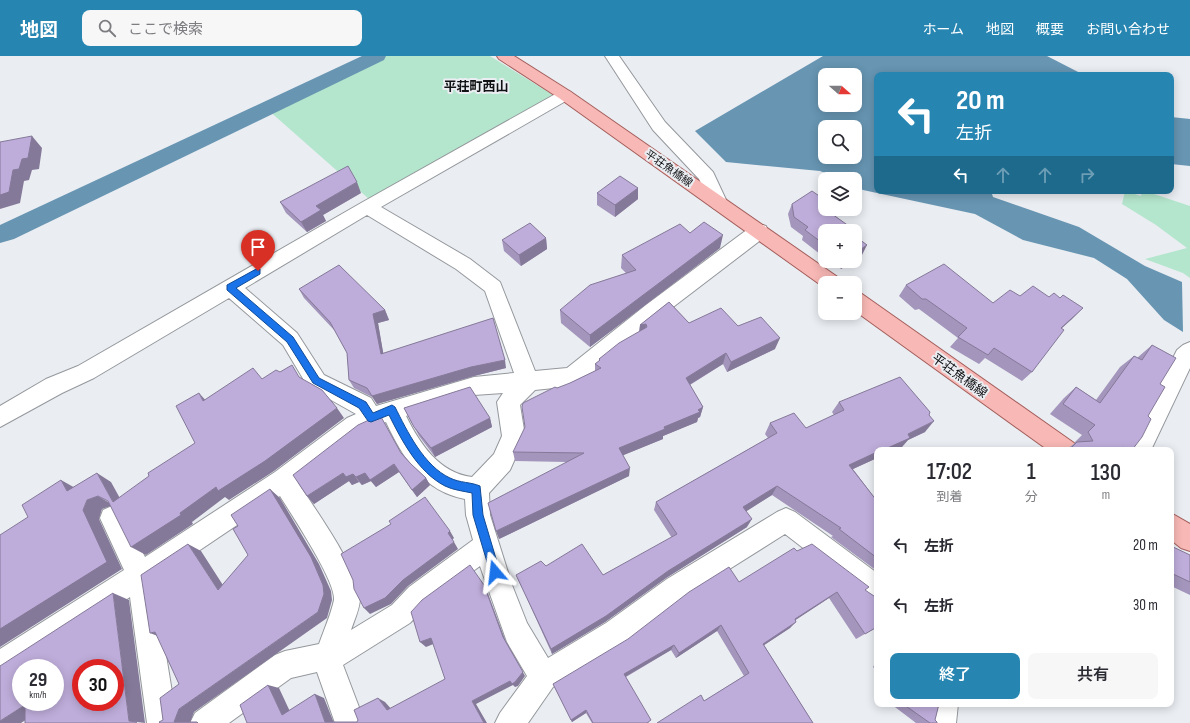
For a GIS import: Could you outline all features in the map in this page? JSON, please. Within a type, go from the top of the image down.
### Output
[{"type":"main road","name":"平荘魚橋線","points":[[504,56],[565,95],[822,276]]},
{"type":"main road","name":"平荘魚橋線","points":[[862,305],[1062,447]]},
{"type":"main road","points":[[1174,527],[1190,539]]},
{"type":"street","points":[[612,56],[659,126],[707,176],[719,204]]},
{"type":"street","points":[[0,417],[54,386],[86,372],[367,207],[565,95]]},
{"type":"street","points":[[367,207],[463,264],[493,287],[528,382]]},
{"type":"street","points":[[0,665],[140,575],[282,480],[355,426],[381,414],[474,386],[572,377],[653,311],[759,231]]},
{"type":"street","points":[[230,287],[290,339],[316,381],[381,414],[435,474],[449,483],[477,489]]},
{"type":"street","points":[[1140,447],[1185,356],[1190,351]]},
{"type":"street","points":[[528,382],[508,402],[514,436],[502,462],[477,489],[478,515],[499,585],[517,632],[543,677]]},
{"type":"street","points":[[282,480],[316,532],[345,585],[347,599],[329,655],[329,668],[350,723]]},
{"type":"street","points":[[112,518],[140,575],[162,723]]},
{"type":"street","points":[[510,723],[543,677],[616,633],[676,588],[786,520],[874,587]]},
{"type":"street","points":[[205,723],[286,665],[336,654],[401,614],[418,596],[487,545]]},
{"type":"street","points":[[941,723],[944,707]]},
{"type":"green space","points":[[383,56],[490,56],[553,95],[369,199],[267,109]]},
{"type":"green space","points":[[1124,194],[1135,194],[1141,196],[1141,194],[1154,194],[1190,206],[1190,278],[1183,273],[1145,259],[1187,248],[1156,225],[1122,204]]},
{"type":"water","points":[[823,56],[1047,56],[1078,72],[874,72],[874,192],[862,190],[862,172],[820,171],[726,162],[695,131]]},
{"type":"water","points":[[1174,117],[1190,119],[1190,166],[1174,164]]},
{"type":"water","points":[[882,194],[992,194],[993,197],[1079,227],[1145,266],[1182,282],[1183,332],[1164,320],[1127,279],[1094,258],[1023,240],[975,214]]},
{"type":"building","points":[[32,136],[28,158],[22,159],[19,169],[13,170],[9,192],[0,195],[0,142]]},
{"type":"building","points":[[348,166],[357,182],[316,206],[321,210],[301,222],[280,202]]},
{"type":"building","points":[[620,176],[638,188],[615,205],[597,193]]},
{"type":"building","points":[[812,191],[818,195],[818,216],[835,216],[846,224],[818,224],[818,240],[805,230],[808,227],[794,217],[792,204]]},
{"type":"building","points":[[704,222],[723,235],[590,335],[560,310],[590,285],[636,270],[622,255],[680,224],[690,233]]},
{"type":"building","points":[[530,223],[546,238],[519,255],[502,240]]},
{"type":"building","points":[[862,241],[867,245],[862,248]]},
{"type":"building","points":[[944,264],[993,303],[1010,290],[1020,296],[1033,286],[1049,297],[1054,293],[1060,298],[1063,295],[1083,308],[1061,328],[1064,330],[1032,372],[994,348],[988,355],[958,337],[967,328],[926,299],[922,299],[906,285]]},
{"type":"building","points":[[339,265],[385,310],[373,314],[381,354],[493,318],[505,360],[471,367],[372,396],[367,388],[349,380],[347,353],[330,322],[299,289]]},
{"type":"building","points":[[669,302],[689,323],[721,308],[738,326],[761,317],[780,338],[731,362],[726,353],[686,378],[703,407],[698,410],[700,412],[664,427],[665,429],[619,448],[630,468],[496,531],[488,503],[584,453],[513,452],[525,427],[522,407],[523,403],[555,387],[557,388],[570,383],[601,368],[595,364],[600,360],[599,359],[619,343],[647,327],[646,324],[640,325]]},
{"type":"building","points":[[1152,345],[1176,358],[1160,384],[1165,387],[1148,416],[1151,419],[1142,437],[1134,447],[1072,447],[1077,442],[1093,441],[1088,432],[1095,425],[1063,404],[1076,387],[1100,403],[1134,356],[1142,360]]},
{"type":"building","points":[[292,365],[299,377],[322,390],[337,408],[265,461],[218,491],[216,487],[180,513],[181,515],[131,547],[108,501],[98,496],[87,500],[83,510],[107,562],[0,629],[0,535],[28,517],[22,505],[61,480],[67,491],[97,473],[113,502],[149,476],[148,473],[195,443],[176,406],[199,393],[203,401],[253,368],[262,379],[276,370],[280,372]]},
{"type":"building","points":[[900,377],[930,412],[929,415],[934,421],[908,434],[910,438],[890,447],[874,447],[874,453],[849,465],[874,497],[874,556],[839,529],[841,528],[777,486],[743,507],[752,519],[668,571],[606,616],[551,649],[516,575],[541,561],[546,566],[582,544],[603,575],[677,534],[656,502],[777,433],[770,423],[794,413],[806,428],[844,410],[839,402]]},
{"type":"building","points":[[470,387],[490,418],[431,448],[414,427],[404,408]]},
{"type":"building","points":[[380,415],[401,453],[426,478],[412,490],[394,464],[370,480],[365,473],[356,477],[353,474],[346,477],[343,473],[307,496],[293,475],[358,425]]},
{"type":"building","points":[[270,489],[311,557],[323,585],[324,594],[318,612],[179,709],[174,722],[198,723],[160,723],[159,722],[163,720],[160,698],[179,684],[155,632],[150,633],[141,575],[188,544],[218,590],[248,555],[233,529],[238,526],[231,515]]},
{"type":"building","points":[[425,497],[450,531],[448,533],[454,542],[403,580],[385,598],[364,608],[354,589],[353,580],[341,554],[391,524],[389,521]]},
{"type":"building","points":[[812,544],[869,587],[865,590],[874,596],[874,629],[865,634],[837,592],[795,619],[796,622],[763,644],[813,723],[657,723],[701,695],[704,701],[749,673],[721,625],[679,653],[674,645],[624,674],[651,720],[647,723],[593,723],[586,710],[571,720],[553,684],[628,639],[689,592],[729,567],[739,582],[794,548],[797,551]]},
{"type":"building","points":[[1174,547],[1190,555],[1190,582],[1174,574]]},
{"type":"building","points":[[470,565],[484,585],[503,637],[523,672],[512,684],[510,681],[472,701],[484,723],[247,723],[240,705],[268,685],[282,715],[315,694],[325,722],[357,722],[358,720],[354,710],[378,698],[387,710],[445,679],[431,638],[420,642],[411,612],[422,600]]},
{"type":"building","points":[[113,593],[121,659],[72,659],[72,711],[124,711],[124,681],[129,721],[137,722],[25,723],[25,711],[64,711],[64,659],[12,659],[12,711],[16,711],[0,721],[0,666]]},
{"type":"building","points":[[907,707],[938,707],[935,720],[937,723],[930,723]]},
{"type":"waterway","points":[[0,234],[6,233],[377,56]]},
{"type":"district","name":"平荘町西山","points":[[476,86]]},
{"type":"route","points":[[258,271],[230,287],[290,339],[316,381],[363,405],[371,418],[392,410],[406,440],[419,458],[435,474],[449,483],[477,489],[478,515],[495,572]]}]
